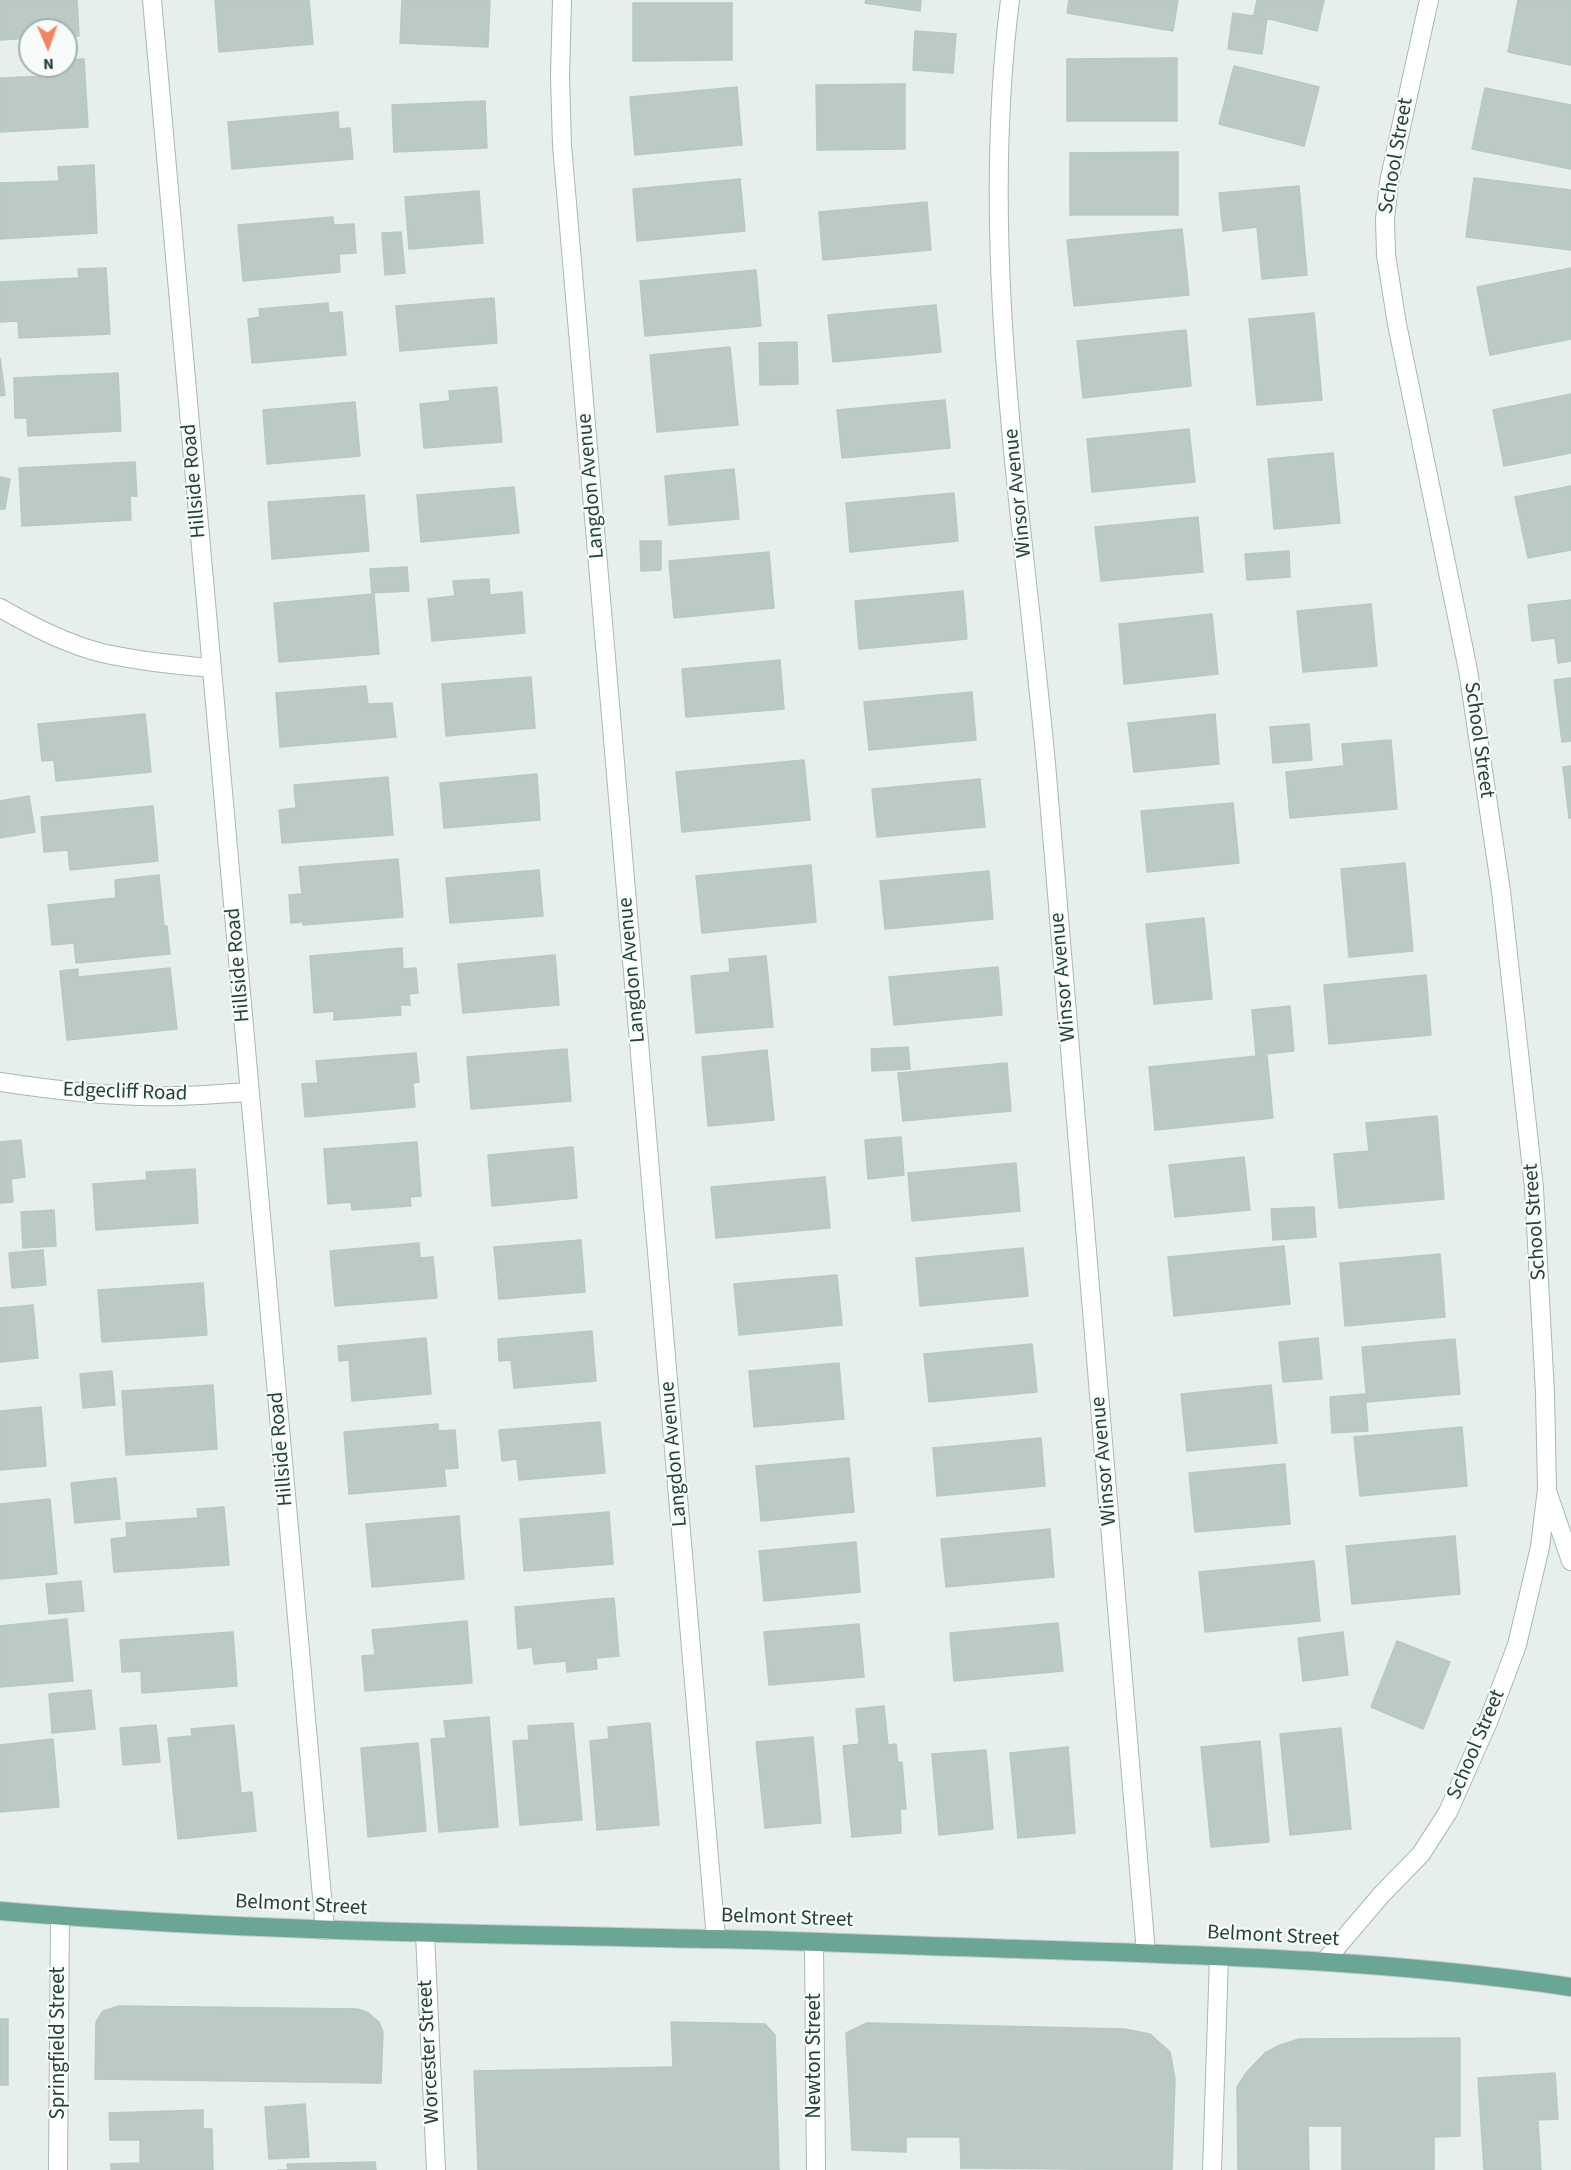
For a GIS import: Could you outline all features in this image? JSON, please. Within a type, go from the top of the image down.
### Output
[{"type":"main road","name":"Belmont Street","points":[[0,1911],[425,1934],[716,1939],[1146,1953],[1430,1969],[1571,1987]]},
{"type":"street","name":"Hillside Road","points":[[152,0],[325,1930]]},
{"type":"street","name":"Langdon Avenue","points":[[562,0],[560,77],[562,145],[716,1939]]},
{"type":"street","name":"Winsor Avenue","points":[[1010,0],[999,131],[998,211],[1001,302],[1049,798],[1146,1953]]},
{"type":"street","name":"School Street","points":[[1324,1962],[1382,1894],[1421,1854],[1449,1812],[1488,1722],[1517,1645],[1540,1547],[1547,1489],[1545,1382],[1534,1188],[1501,891],[1468,670],[1397,324],[1386,255],[1385,219],[1389,182],[1429,0]]},
{"type":"street","points":[[0,608],[44,632],[100,652],[162,664],[212,668]]},
{"type":"street","name":"Edgecliff Road","points":[[0,1082],[49,1090],[115,1094],[175,1096],[250,1092]]},
{"type":"street","name":"School Street","points":[[1547,1489],[1571,1561]]},
{"type":"street","name":"Springfield Street","points":[[58,2170],[60,1916]]},
{"type":"street","name":"Worcester Street","points":[[425,1934],[436,2170]]},
{"type":"street","name":"Newton Street","points":[[814,1943],[816,2170]]},
{"type":"street","points":[[1212,2170],[1219,1957]]},
{"type":"building","points":[[0,0],[77,0],[78,18],[18,18],[18,39],[0,40]]},
{"type":"building","points":[[215,0],[309,0],[313,44],[219,52]]},
{"type":"building","points":[[402,0],[490,0],[488,47],[400,43]]},
{"type":"building","points":[[866,0],[921,0],[920,11],[865,3]]},
{"type":"building","points":[[1069,0],[1178,0],[1173,31],[1067,13]]},
{"type":"building","points":[[1257,0],[1324,0],[1317,31],[1254,15]]},
{"type":"building","points":[[1518,0],[1571,0],[1571,65],[1508,52]]},
{"type":"building","points":[[633,3],[732,3],[732,60],[633,61]]},
{"type":"building","points":[[1233,13],[1267,18],[1262,54],[1228,49]]},
{"type":"building","points":[[915,31],[956,34],[953,73],[913,70]]},
{"type":"building","points":[[1177,58],[1177,121],[1067,121],[1067,59]]},
{"type":"building","points":[[78,59],[84,59],[88,127],[0,132],[0,78],[78,78]]},
{"type":"building","points":[[1234,66],[1319,87],[1304,146],[1219,124]]},
{"type":"building","points":[[905,84],[905,149],[817,150],[816,85]]},
{"type":"building","points":[[737,87],[742,145],[635,155],[630,97]]},
{"type":"building","points":[[1485,88],[1571,105],[1571,169],[1472,149]]},
{"type":"building","points":[[485,101],[487,148],[394,152],[392,105]]},
{"type":"building","points":[[338,112],[339,129],[350,128],[353,159],[232,169],[228,122]]},
{"type":"building","points":[[1178,152],[1178,215],[1070,215],[1070,153]]},
{"type":"building","points":[[94,165],[97,233],[0,239],[0,183],[59,181],[58,167]]},
{"type":"building","points":[[1474,178],[1571,190],[1571,250],[1466,237]]},
{"type":"building","points":[[740,179],[745,231],[637,241],[633,189]]},
{"type":"building","points":[[1299,186],[1307,275],[1262,279],[1257,227],[1223,231],[1219,193]]},
{"type":"building","points":[[479,191],[483,243],[409,249],[405,197]]},
{"type":"building","points":[[927,202],[931,250],[823,260],[819,212]]},
{"type":"building","points":[[333,217],[334,225],[354,224],[356,253],[339,254],[340,272],[243,281],[238,225]]},
{"type":"building","points":[[1182,229],[1189,295],[1074,306],[1067,240]]},
{"type":"building","points":[[401,232],[405,273],[385,275],[382,233]]},
{"type":"building","points":[[106,268],[110,334],[19,338],[18,321],[0,322],[0,282],[79,278],[78,269]]},
{"type":"building","points":[[1571,268],[1571,339],[1490,355],[1477,287]]},
{"type":"building","points":[[756,270],[761,326],[645,336],[640,281]]},
{"type":"building","points":[[494,298],[497,343],[400,351],[396,306]]},
{"type":"building","points":[[328,303],[329,313],[342,312],[346,355],[252,363],[248,319],[260,317],[259,309]]},
{"type":"building","points":[[936,305],[941,352],[833,362],[828,315]]},
{"type":"building","points":[[1314,313],[1322,400],[1257,405],[1249,319]]},
{"type":"building","points":[[1186,330],[1191,386],[1083,398],[1077,341]]},
{"type":"building","points":[[797,342],[798,384],[760,385],[759,343]]},
{"type":"building","points":[[730,347],[738,425],[657,432],[650,355]]},
{"type":"building","points":[[0,358],[5,395],[0,396]]},
{"type":"building","points":[[118,373],[121,431],[28,436],[27,418],[15,418],[14,378]]},
{"type":"building","points":[[497,387],[502,442],[424,448],[420,404],[450,401],[449,391]]},
{"type":"building","points":[[1571,394],[1571,453],[1504,466],[1493,410]]},
{"type":"building","points":[[945,400],[950,448],[842,458],[837,410]]},
{"type":"building","points":[[355,402],[360,456],[267,464],[263,410]]},
{"type":"building","points":[[1189,429],[1195,482],[1092,492],[1087,439]]},
{"type":"building","points":[[1333,453],[1340,523],[1274,529],[1268,459]]},
{"type":"building","points":[[135,462],[137,496],[130,496],[131,520],[22,526],[19,468]]},
{"type":"building","points":[[734,469],[739,519],[669,525],[665,476]]},
{"type":"building","points":[[0,477],[10,479],[5,509],[0,509]]},
{"type":"building","points":[[1571,486],[1571,550],[1528,558],[1515,497]]},
{"type":"building","points":[[514,487],[519,533],[421,542],[417,495]]},
{"type":"building","points":[[954,493],[958,541],[850,552],[846,503]]},
{"type":"building","points":[[364,495],[369,551],[272,559],[268,502]]},
{"type":"building","points":[[1198,517],[1203,572],[1101,581],[1095,527]]},
{"type":"building","points":[[640,541],[661,541],[661,570],[641,571]]},
{"type":"building","points":[[1289,551],[1290,577],[1247,580],[1245,554]]},
{"type":"building","points":[[769,552],[774,608],[674,618],[669,561]]},
{"type":"building","points":[[407,567],[409,591],[372,593],[370,569]]},
{"type":"building","points":[[489,579],[490,595],[522,592],[525,633],[432,641],[428,599],[455,596],[453,581]]},
{"type":"building","points":[[963,591],[967,639],[859,649],[855,601]]},
{"type":"building","points":[[374,594],[379,654],[279,662],[274,603]]},
{"type":"building","points":[[1571,600],[1571,661],[1558,663],[1555,638],[1532,641],[1528,605]]},
{"type":"building","points":[[1371,604],[1377,666],[1303,672],[1297,611]]},
{"type":"building","points":[[1212,614],[1218,674],[1124,684],[1119,624]]},
{"type":"building","points":[[780,660],[784,709],[686,717],[682,669]]},
{"type":"building","points":[[531,677],[535,728],[446,736],[442,684]]},
{"type":"building","points":[[1571,678],[1571,741],[1562,742],[1554,680]]},
{"type":"building","points":[[366,686],[368,704],[392,703],[396,737],[280,747],[276,693]]},
{"type":"building","points":[[972,692],[976,740],[869,750],[864,702]]},
{"type":"building","points":[[145,714],[151,772],[56,781],[54,760],[42,761],[38,724]]},
{"type":"building","points":[[1215,714],[1219,764],[1134,772],[1128,723]]},
{"type":"building","points":[[1309,724],[1312,760],[1273,763],[1270,727]]},
{"type":"building","points":[[1391,740],[1397,809],[1290,818],[1286,772],[1344,766],[1342,744]]},
{"type":"building","points":[[804,760],[810,820],[682,832],[676,772]]},
{"type":"building","points":[[1571,766],[1571,818],[1569,818],[1563,767]]},
{"type":"building","points":[[537,774],[540,820],[444,828],[440,783]]},
{"type":"building","points":[[388,777],[393,835],[282,843],[279,810],[296,808],[294,785]]},
{"type":"building","points":[[980,779],[985,827],[877,837],[872,789]]},
{"type":"building","points":[[29,796],[35,832],[0,838],[0,801]]},
{"type":"building","points":[[1233,803],[1239,863],[1147,872],[1141,811]]},
{"type":"building","points":[[153,806],[158,861],[70,870],[68,850],[44,852],[41,817]]},
{"type":"building","points":[[398,859],[403,917],[303,925],[303,922],[291,923],[289,895],[302,894],[299,867]]},
{"type":"building","points":[[1405,863],[1413,951],[1349,957],[1341,869]]},
{"type":"building","points":[[811,865],[816,922],[702,933],[696,876]]},
{"type":"building","points":[[539,870],[543,916],[450,923],[446,878]]},
{"type":"building","points":[[989,871],[993,919],[885,929],[880,881]]},
{"type":"building","points":[[159,875],[164,926],[167,926],[170,954],[76,963],[74,943],[52,945],[48,905],[116,898],[115,880]]},
{"type":"building","points":[[1204,918],[1212,999],[1154,1004],[1146,924]]},
{"type":"building","points":[[402,948],[403,969],[416,968],[418,993],[409,994],[410,1005],[400,1005],[401,1015],[334,1020],[334,1011],[314,1013],[310,956]]},
{"type":"building","points":[[555,955],[559,1005],[463,1013],[458,964]]},
{"type":"building","points":[[766,956],[773,1027],[696,1033],[691,976],[730,972],[729,959]]},
{"type":"building","points":[[998,967],[1002,1015],[894,1025],[889,977]]},
{"type":"building","points":[[170,968],[177,1029],[67,1040],[60,971],[78,969],[78,977]]},
{"type":"building","points":[[1426,975],[1431,1035],[1329,1044],[1324,985]]},
{"type":"building","points":[[1290,1006],[1294,1051],[1256,1055],[1252,1010]]},
{"type":"building","points":[[908,1047],[910,1069],[872,1071],[871,1049]]},
{"type":"building","points":[[567,1049],[571,1101],[471,1109],[467,1057]]},
{"type":"building","points":[[767,1050],[774,1120],[708,1126],[702,1057]]},
{"type":"building","points":[[416,1053],[419,1082],[413,1083],[415,1107],[305,1117],[302,1084],[318,1083],[316,1061]]},
{"type":"building","points":[[1267,1055],[1273,1118],[1155,1130],[1149,1067]]},
{"type":"building","points":[[1007,1063],[1011,1111],[903,1121],[898,1073]]},
{"type":"building","points":[[1437,1116],[1444,1199],[1339,1208],[1334,1154],[1369,1151],[1366,1123]]},
{"type":"building","points":[[901,1137],[904,1175],[868,1179],[865,1140]]},
{"type":"building","points":[[21,1140],[25,1177],[11,1179],[13,1202],[0,1203],[0,1142]]},
{"type":"building","points":[[417,1142],[421,1196],[410,1197],[411,1206],[352,1210],[351,1202],[328,1204],[324,1149]]},
{"type":"building","points":[[573,1147],[577,1198],[492,1206],[488,1155]]},
{"type":"building","points":[[1244,1157],[1250,1210],[1175,1217],[1169,1165]]},
{"type":"building","points":[[1016,1163],[1020,1211],[912,1221],[908,1173]]},
{"type":"building","points":[[195,1169],[198,1223],[96,1230],[93,1184],[147,1180],[146,1172]]},
{"type":"building","points":[[825,1177],[830,1228],[716,1238],[711,1187]]},
{"type":"building","points":[[1314,1207],[1316,1237],[1273,1240],[1271,1209]]},
{"type":"building","points":[[54,1210],[56,1246],[23,1248],[21,1212]]},
{"type":"building","points":[[581,1240],[585,1292],[499,1299],[494,1247]]},
{"type":"building","points":[[419,1243],[420,1258],[433,1257],[437,1298],[335,1306],[330,1251]]},
{"type":"building","points":[[1284,1246],[1290,1304],[1174,1316],[1168,1257]]},
{"type":"building","points":[[1023,1248],[1028,1296],[920,1306],[916,1258]]},
{"type":"building","points":[[43,1250],[46,1285],[12,1288],[9,1253]]},
{"type":"building","points":[[1440,1254],[1445,1317],[1345,1326],[1340,1263]]},
{"type":"building","points":[[837,1275],[842,1325],[739,1335],[734,1284]]},
{"type":"building","points":[[203,1283],[207,1335],[102,1342],[98,1290]]},
{"type":"building","points":[[33,1305],[38,1358],[0,1362],[0,1308]]},
{"type":"building","points":[[592,1331],[596,1381],[514,1388],[511,1360],[499,1361],[498,1339]]},
{"type":"building","points":[[426,1338],[431,1394],[352,1401],[349,1360],[339,1361],[338,1346]]},
{"type":"building","points":[[1318,1338],[1322,1379],[1283,1382],[1279,1342]]},
{"type":"building","points":[[1455,1339],[1460,1394],[1367,1402],[1362,1347]]},
{"type":"building","points":[[1032,1344],[1037,1392],[929,1402],[924,1354]]},
{"type":"building","points":[[839,1363],[844,1419],[754,1427],[749,1371]]},
{"type":"building","points":[[112,1371],[115,1405],[83,1408],[80,1374]]},
{"type":"building","points":[[213,1385],[217,1449],[126,1455],[122,1391]]},
{"type":"building","points":[[1271,1385],[1277,1443],[1187,1451],[1181,1394]]},
{"type":"building","points":[[1365,1394],[1368,1431],[1332,1433],[1330,1397]]},
{"type":"building","points":[[41,1407],[46,1466],[0,1470],[0,1411]]},
{"type":"building","points":[[600,1422],[605,1473],[519,1480],[517,1459],[502,1461],[499,1430]]},
{"type":"building","points":[[438,1424],[438,1431],[455,1430],[458,1468],[444,1469],[446,1486],[349,1494],[344,1432]]},
{"type":"building","points":[[1462,1427],[1467,1486],[1360,1496],[1354,1437]]},
{"type":"building","points":[[1041,1438],[1045,1486],[937,1496],[933,1448]]},
{"type":"building","points":[[849,1458],[854,1512],[761,1521],[756,1466]]},
{"type":"building","points":[[1285,1464],[1290,1524],[1195,1532],[1189,1473]]},
{"type":"building","points":[[116,1478],[120,1519],[75,1523],[71,1483]]},
{"type":"building","points":[[50,1499],[57,1574],[0,1579],[0,1504]]},
{"type":"building","points":[[224,1507],[229,1565],[114,1572],[111,1539],[127,1537],[126,1523],[198,1518],[197,1509]]},
{"type":"building","points":[[609,1512],[613,1564],[524,1571],[520,1519]]},
{"type":"building","points":[[459,1516],[464,1579],[372,1587],[366,1524]]},
{"type":"building","points":[[1050,1529],[1054,1577],[946,1587],[941,1539]]},
{"type":"building","points":[[1455,1536],[1460,1594],[1352,1604],[1346,1546]]},
{"type":"building","points":[[856,1542],[860,1592],[764,1601],[759,1551]]},
{"type":"building","points":[[1314,1561],[1320,1621],[1205,1632],[1199,1572]]},
{"type":"building","points":[[81,1581],[84,1611],[49,1614],[46,1584]]},
{"type":"building","points":[[614,1598],[619,1656],[596,1658],[597,1669],[567,1672],[566,1661],[534,1664],[532,1647],[518,1649],[515,1607]]},
{"type":"building","points":[[67,1619],[73,1681],[0,1687],[0,1626]]},
{"type":"building","points":[[467,1621],[472,1683],[365,1691],[362,1656],[375,1655],[372,1630]]},
{"type":"building","points":[[1058,1623],[1063,1671],[954,1681],[950,1633]]},
{"type":"building","points":[[859,1624],[864,1677],[769,1685],[764,1632]]},
{"type":"building","points":[[233,1632],[237,1686],[142,1693],[141,1671],[122,1672],[120,1640]]},
{"type":"building","points":[[1343,1632],[1348,1675],[1303,1681],[1298,1638]]},
{"type":"building","points":[[1397,1641],[1450,1662],[1423,1729],[1371,1707]]},
{"type":"building","points":[[91,1690],[95,1729],[52,1733],[49,1694]]},
{"type":"building","points":[[884,1706],[888,1745],[896,1744],[898,1763],[902,1762],[906,1809],[900,1809],[901,1833],[852,1837],[843,1746],[859,1744],[856,1709]]},
{"type":"building","points":[[489,1717],[498,1827],[439,1832],[431,1739],[446,1738],[444,1721]]},
{"type":"building","points":[[573,1723],[582,1820],[520,1825],[513,1741],[529,1740],[528,1726]]},
{"type":"building","points":[[650,1723],[659,1825],[597,1830],[590,1741],[609,1739],[608,1727]]},
{"type":"building","points":[[156,1725],[160,1762],[123,1765],[120,1728]]},
{"type":"building","points":[[234,1725],[241,1793],[252,1792],[256,1831],[178,1839],[168,1738],[192,1736],[191,1729]]},
{"type":"building","points":[[1341,1728],[1351,1829],[1290,1835],[1280,1734]]},
{"type":"building","points":[[813,1737],[821,1823],[765,1828],[756,1742]]},
{"type":"building","points":[[53,1739],[59,1807],[0,1812],[0,1745]]},
{"type":"building","points":[[1260,1741],[1269,1842],[1211,1847],[1201,1747]]},
{"type":"building","points":[[418,1743],[426,1831],[368,1837],[361,1748]]},
{"type":"building","points":[[1068,1747],[1075,1833],[1018,1838],[1010,1753]]},
{"type":"building","points":[[986,1750],[993,1829],[939,1835],[932,1754]]},
{"type":"building","points":[[119,2006],[357,2009],[367,2012],[379,2022],[383,2032],[381,2083],[95,2079],[96,2022],[103,2011]]},
{"type":"building","points":[[0,2019],[8,2019],[8,2085],[0,2085]]},
{"type":"building","points":[[671,2022],[765,2024],[775,2035],[779,2170],[478,2170],[474,2071],[673,2067]]},
{"type":"building","points":[[867,2023],[1124,2029],[1150,2034],[1170,2052],[1175,2079],[1172,2170],[961,2168],[960,2137],[906,2137],[906,2152],[852,2150],[846,2033]]},
{"type":"building","points":[[1460,2038],[1460,2136],[1434,2137],[1434,2170],[1342,2170],[1342,2126],[1308,2126],[1309,2170],[1238,2170],[1237,2087],[1246,2073],[1265,2053],[1299,2039]]},
{"type":"building","points":[[1555,2073],[1558,2119],[1538,2120],[1541,2170],[1484,2170],[1478,2078]]},
{"type":"building","points":[[305,2104],[309,2157],[269,2159],[265,2107]]},
{"type":"building","points":[[203,2110],[203,2129],[212,2129],[213,2170],[111,2170],[111,2164],[140,2163],[140,2140],[110,2140],[109,2113]]},
{"type":"building","points":[[375,2162],[376,2170],[288,2170],[287,2164]]}]
